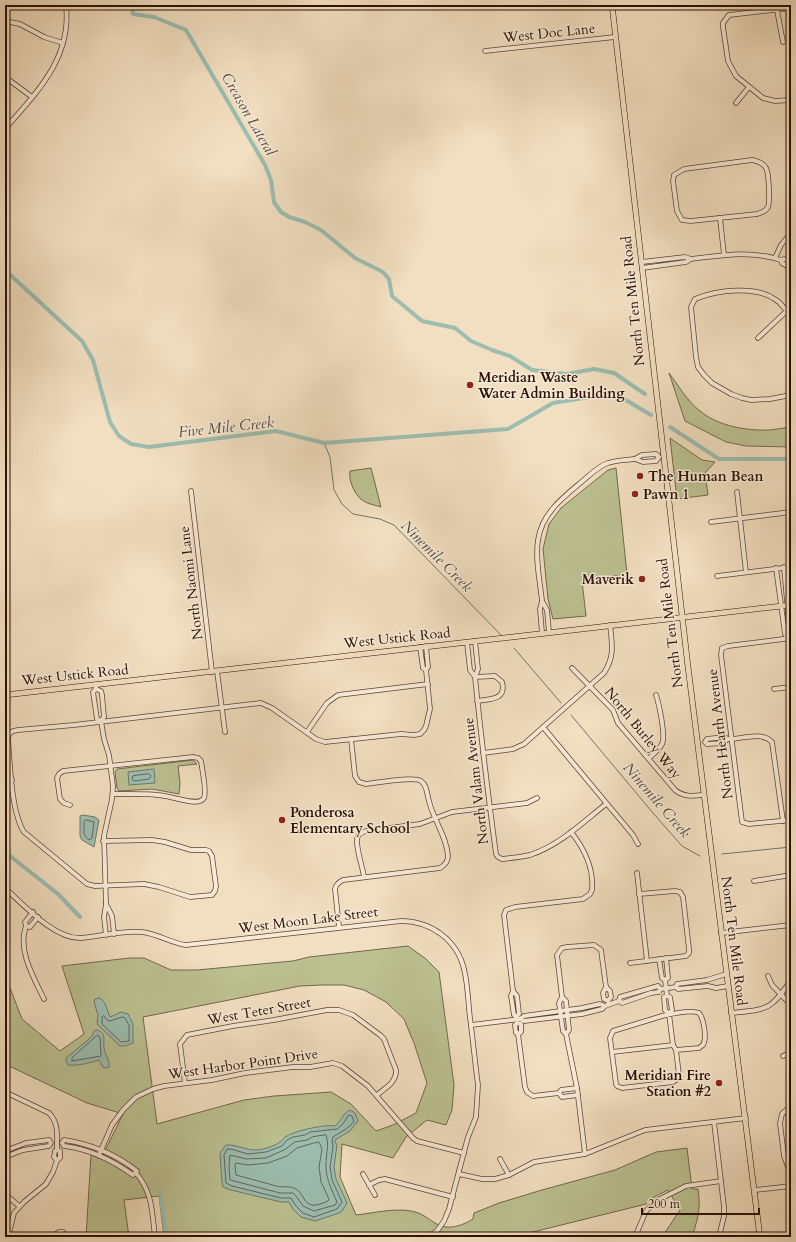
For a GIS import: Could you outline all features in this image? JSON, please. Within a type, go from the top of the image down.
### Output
[{"type":"main road","name":"North Ten Mile Road","points":[[612,5],[642,265],[662,457],[703,795],[746,1118],[760,1237]]},
{"type":"main road","name":"West Ustick Road","points":[[5,695],[96,687],[215,671],[789,605]]},
{"type":"street","points":[[5,130],[50,74],[58,58],[66,31],[66,5]]},
{"type":"street","points":[[778,6],[783,42]]},
{"type":"street","points":[[791,8],[778,6],[729,15],[725,19],[723,27],[728,61],[736,76],[763,98],[775,102],[791,100]]},
{"type":"street","points":[[5,21],[20,24],[44,37],[63,43]]},
{"type":"street","name":"West Doc Lane","points":[[485,51],[615,37]]},
{"type":"street","points":[[5,77],[32,97]]},
{"type":"street","points":[[736,103],[749,87]]},
{"type":"street","points":[[755,161],[763,165],[767,170],[768,205],[762,212],[720,218],[691,221],[682,220],[677,211],[673,181],[674,175],[684,169],[755,161]]},
{"type":"street","points":[[720,218],[724,255]]},
{"type":"street","points":[[775,258],[781,245],[791,234]]},
{"type":"street","points":[[642,265],[685,257],[691,259],[724,255],[754,254],[781,260],[784,259],[791,262]]},
{"type":"street","points":[[781,260],[782,263],[791,268]]},
{"type":"street","points":[[787,311],[776,300],[755,291],[741,290],[707,294],[695,299],[691,307],[698,366],[712,383],[732,394],[751,400],[770,399],[791,395]]},
{"type":"street","points":[[758,338],[791,307]]},
{"type":"street","points":[[542,633],[540,609],[542,601],[538,558],[540,534],[546,518],[560,499],[600,466],[608,463],[635,460],[642,456],[656,454],[662,457]]},
{"type":"street","name":"North Naomi Lane","points":[[191,491],[215,671],[225,732]]},
{"type":"street","points":[[737,492],[746,572]]},
{"type":"street","points":[[711,522],[791,512]]},
{"type":"street","points":[[717,576],[791,567]]},
{"type":"street","points":[[776,568],[785,634],[790,639]]},
{"type":"street","points":[[784,568],[789,605],[791,657]]},
{"type":"street","points":[[542,601],[547,610],[549,632]]},
{"type":"street","points":[[483,753],[519,747],[528,741],[604,673],[612,659],[610,625]]},
{"type":"street","name":"North Hearth Avenue","points":[[783,821],[749,824],[742,822],[729,739],[721,655],[722,648],[728,646],[790,639]]},
{"type":"street","name":"North Valam Avenue","points":[[475,641],[478,669],[475,677],[477,701],[496,854],[502,859],[529,855],[548,847],[571,832]]},
{"type":"street","name":"North Valam Avenue","points":[[467,642],[470,670],[475,677]]},
{"type":"street","points":[[103,841],[152,840],[191,850],[210,851],[216,886],[215,891],[212,895],[190,897],[149,885],[95,886],[87,884],[24,832],[17,818],[8,738],[9,734],[13,730],[256,703],[266,704],[316,739],[325,742],[401,734],[420,734],[426,726],[430,709],[426,670],[423,668],[423,647]]},
{"type":"street","name":"North Burley Way","points":[[572,668],[612,710],[618,723],[680,794],[691,796],[703,795]]},
{"type":"street","name":"North Valam Avenue","points":[[475,677],[495,676],[502,682],[503,686],[503,692],[500,696],[477,701]]},
{"type":"street","points":[[307,732],[327,703],[338,695],[428,684]]},
{"type":"street","points":[[101,721],[97,719],[95,709],[93,692],[96,687],[102,695],[104,717],[101,721],[110,766],[112,794],[103,841],[106,904],[104,917],[106,935]]},
{"type":"street","points":[[774,689],[791,687]]},
{"type":"street","points":[[649,758],[658,749],[663,741],[659,703],[656,695]]},
{"type":"street","points":[[543,727],[633,835],[638,844]]},
{"type":"street","points":[[697,744],[704,742],[707,744],[724,743],[729,739],[763,736],[769,738],[772,742],[774,751],[783,821],[791,820]]},
{"type":"street","points":[[339,927],[335,890],[339,882],[364,877],[440,868],[448,862],[446,843],[435,819],[425,785],[418,779],[414,778],[366,784],[359,782],[355,776],[351,739]]},
{"type":"street","points":[[70,805],[64,803],[60,799],[57,778],[63,771],[193,757],[198,758],[201,761],[205,792],[204,798],[201,800],[193,802],[156,794],[112,794]]},
{"type":"street","points":[[5,781],[12,780]]},
{"type":"street","points":[[364,877],[356,842],[358,836],[366,831],[420,824],[452,812],[527,803],[537,798]]},
{"type":"street","points":[[577,1088],[561,1090],[558,1093],[533,1096],[525,1087],[518,1034],[516,1033],[514,1025],[519,1014],[517,996],[513,991],[504,915],[506,910],[510,908],[583,899],[590,894],[592,886],[588,863],[582,846],[571,832],[606,804]]},
{"type":"street","points":[[637,873],[647,960]]},
{"type":"street","points":[[754,881],[791,875]]},
{"type":"street","name":"West Moon Lake Street","points":[[5,888],[56,932],[71,938],[141,932],[179,944],[193,944],[401,921],[412,921],[426,925],[446,938],[454,947],[461,960],[465,975],[471,1025]]},
{"type":"street","points":[[630,963],[686,956],[689,953],[683,897],[680,892],[676,890],[640,894]]},
{"type":"street","points":[[106,904],[112,916],[114,934]]},
{"type":"street","points":[[32,912],[25,922],[26,926],[23,932],[25,951],[28,964],[44,999]]},
{"type":"street","points":[[26,926],[30,927],[38,917]]},
{"type":"street","points":[[721,932],[791,925]]},
{"type":"street","points":[[518,1019],[524,1021],[561,1017],[602,1009],[608,1004],[611,997],[610,991],[606,987],[601,950],[598,947],[589,944],[562,948],[557,955],[562,997],[559,1003],[560,1011],[561,1017],[563,1030],[566,1034],[577,1088],[585,1154]]},
{"type":"street","points":[[665,980],[668,978],[666,958]]},
{"type":"street","points":[[659,959],[662,978],[665,980],[667,996],[664,997],[665,1010],[669,1014],[679,1075],[673,1082],[622,1088],[617,1086],[615,1082],[610,1035],[613,1031],[669,1014],[694,1011],[700,1013],[702,1017],[705,1041],[703,1045],[699,1048],[676,1050]]},
{"type":"street","points":[[676,987],[677,984],[707,980],[726,974]]},
{"type":"street","points":[[768,976],[772,985],[791,1005]]},
{"type":"street","points":[[731,1013],[763,1009],[775,1002],[791,980]]},
{"type":"street","points":[[428,1237],[437,1231],[444,1221],[453,1197],[468,1137],[475,1122],[478,1095],[471,1025],[518,1019],[524,1016],[608,1004],[619,1001],[622,1002],[659,992],[660,989],[666,988],[676,987],[678,989],[708,986],[716,988],[728,986]]},
{"type":"street","points":[[562,997],[566,1001],[567,1010],[569,1030],[566,1034]]},
{"type":"street","name":"West Teter Street","points":[[185,1083],[180,1044],[187,1034],[327,1010],[339,1010],[353,1015],[384,1039],[396,1070],[396,1075],[391,1083],[377,1095]]},
{"type":"street","points":[[612,1052],[673,1045]]},
{"type":"street","points":[[783,1056],[791,1052]]},
{"type":"street","name":"West Harbor Point Drive","points":[[99,1155],[114,1121],[122,1110],[133,1100],[153,1089],[212,1080],[245,1073],[293,1067],[310,1067],[332,1063],[342,1066],[368,1086],[417,1141],[464,1152]]},
{"type":"street","points":[[5,1092],[49,1113],[54,1118],[60,1143],[58,1150],[55,1150],[54,1157],[57,1160],[53,1172],[46,1184],[19,1206],[14,1212],[8,1237]]},
{"type":"street","points":[[558,1093],[562,1097],[578,1095]]},
{"type":"street","points":[[791,1107],[785,1111],[780,1119],[785,1160],[791,1175]]},
{"type":"street","points":[[459,1174],[486,1180],[496,1179],[509,1175],[534,1162],[585,1154],[645,1130],[746,1118]]},
{"type":"street","points":[[714,1122],[724,1212],[719,1237]]},
{"type":"street","points":[[5,1151],[33,1141],[50,1140],[52,1143],[60,1143],[64,1140],[78,1142],[101,1149],[114,1155],[137,1171],[136,1174],[143,1181],[149,1196],[155,1237]]},
{"type":"street","points":[[5,1157],[23,1150],[49,1146],[52,1143]]},
{"type":"street","points":[[60,1143],[64,1146],[89,1151],[99,1155],[133,1175],[136,1174]]},
{"type":"street","points":[[500,1159],[509,1175]]},
{"type":"street","points":[[363,1174],[375,1195]]},
{"type":"street","points":[[370,1185],[379,1180],[385,1179],[453,1197]]},
{"type":"street","points":[[635,1237],[646,1211],[656,1201],[686,1186],[721,1181]]},
{"type":"street","points":[[755,1190],[791,1186]]},
{"type":"street","points":[[5,1194],[19,1206]]},
{"type":"street","points":[[5,1201],[12,1200]]},
{"type":"street","points":[[54,1237],[56,1233],[63,1232],[67,1237]]},
{"type":"green space","points":[[669,373],[691,403],[707,416],[724,424],[751,430],[770,430],[791,427],[791,447],[746,446],[726,442],[685,421]]},
{"type":"green space","points":[[670,438],[702,460],[715,462],[705,473],[708,495],[677,499]]},
{"type":"green space","points":[[371,468],[381,507],[362,500],[357,495],[351,483],[350,471]]},
{"type":"green space","points":[[616,468],[627,574],[582,581],[586,616],[553,619],[548,599],[543,549],[549,524],[561,508],[608,470]]},
{"type":"green space","points":[[193,760],[197,764],[178,766],[180,783],[179,794],[152,789],[119,791],[117,788],[115,772],[117,769]]},
{"type":"green space","points":[[408,946],[426,959],[439,972],[454,1085],[452,1110],[446,1125],[427,1120],[406,1137],[393,1158],[342,1144],[340,1177],[356,1215],[390,1210],[404,1210],[421,1214],[435,1223],[445,1227],[454,1227],[473,1219],[474,1213],[499,1203],[615,1170],[656,1152],[687,1148],[692,1189],[698,1189],[699,1196],[698,1213],[692,1237],[662,1237],[680,1210],[668,1190],[654,1197],[646,1204],[513,1237],[164,1237],[159,1196],[124,1200],[129,1237],[86,1237],[91,1155],[101,1159],[123,1114],[87,1103],[5,1064],[5,975],[22,1019],[60,1051],[84,1034],[62,966],[129,958],[144,958],[171,970],[197,970],[293,961],[309,957]],"holes":[[[344,985],[364,990],[386,1002],[404,1019],[414,1043],[427,1083],[416,1113],[393,1125],[376,1131],[351,1104],[331,1092],[274,1096],[244,1100],[157,1124],[143,1017],[300,986]]]},
{"type":"water","points":[[154,769],[155,783],[129,785],[128,772]]},
{"type":"water","points":[[80,816],[95,817],[99,820],[94,847],[82,840],[80,836]]},
{"type":"water","points":[[99,998],[105,1003],[110,1017],[121,1012],[128,1014],[133,1024],[133,1043],[120,1046],[97,1024],[98,1015],[94,1002],[95,999]]},
{"type":"water","points":[[96,1030],[103,1034],[104,1048],[109,1062],[109,1067],[103,1067],[99,1060],[80,1065],[68,1065],[66,1058],[89,1039]]},
{"type":"water","points":[[350,1110],[355,1113],[358,1121],[350,1131],[335,1140],[335,1143],[337,1144],[334,1167],[336,1179],[347,1203],[339,1213],[315,1221],[301,1217],[292,1208],[289,1202],[281,1202],[223,1187],[220,1153],[226,1145],[253,1150],[265,1149],[281,1141],[286,1136],[296,1132],[318,1127],[335,1126]]},
{"type":"waterway","name":"Creason Lateral","points":[[132,5],[133,14],[154,17],[186,30],[265,165],[271,180],[274,202],[281,212],[289,217],[305,222],[321,230],[355,258],[383,272],[389,279],[392,296],[422,321],[455,328],[471,341],[510,356],[532,370],[567,374],[594,369],[614,373],[645,394]]},
{"type":"waterway","name":"Five Mile Creek","points":[[5,270],[82,341],[93,360],[110,422],[119,436],[131,444],[149,447],[276,431],[324,443],[508,429],[553,403],[614,393],[651,415]]},
{"type":"waterway","points":[[670,427],[719,459],[791,459]]},
{"type":"waterway","name":"Ninemile Creek","points":[[324,443],[330,457],[334,490],[342,504],[353,514],[380,519],[394,525],[501,635]]},
{"type":"waterway","name":"Ninemile Creek","points":[[514,648],[561,703]]},
{"type":"waterway","name":"Ninemile Creek","points":[[571,715],[682,846],[700,856]]},
{"type":"waterway","name":"Ninemile Creek","points":[[722,854],[791,847]]},
{"type":"waterway","points":[[5,852],[58,894],[80,917]]},
{"type":"waterway","points":[[160,1192],[166,1236],[171,1237]]},
{"type":"place","name":"Meridian Waste Water Admin Building","points":[[470,385]]},
{"type":"place","name":"The Human Bean","points":[[640,476]]},
{"type":"place","name":"Pawn 1","points":[[635,494]]},
{"type":"place","name":"Maverik","points":[[642,579]]},
{"type":"place","name":"Ponderosa Elementary School","points":[[282,820]]},
{"type":"place","name":"Meridian Fire Station #2","points":[[719,1083]]}]
